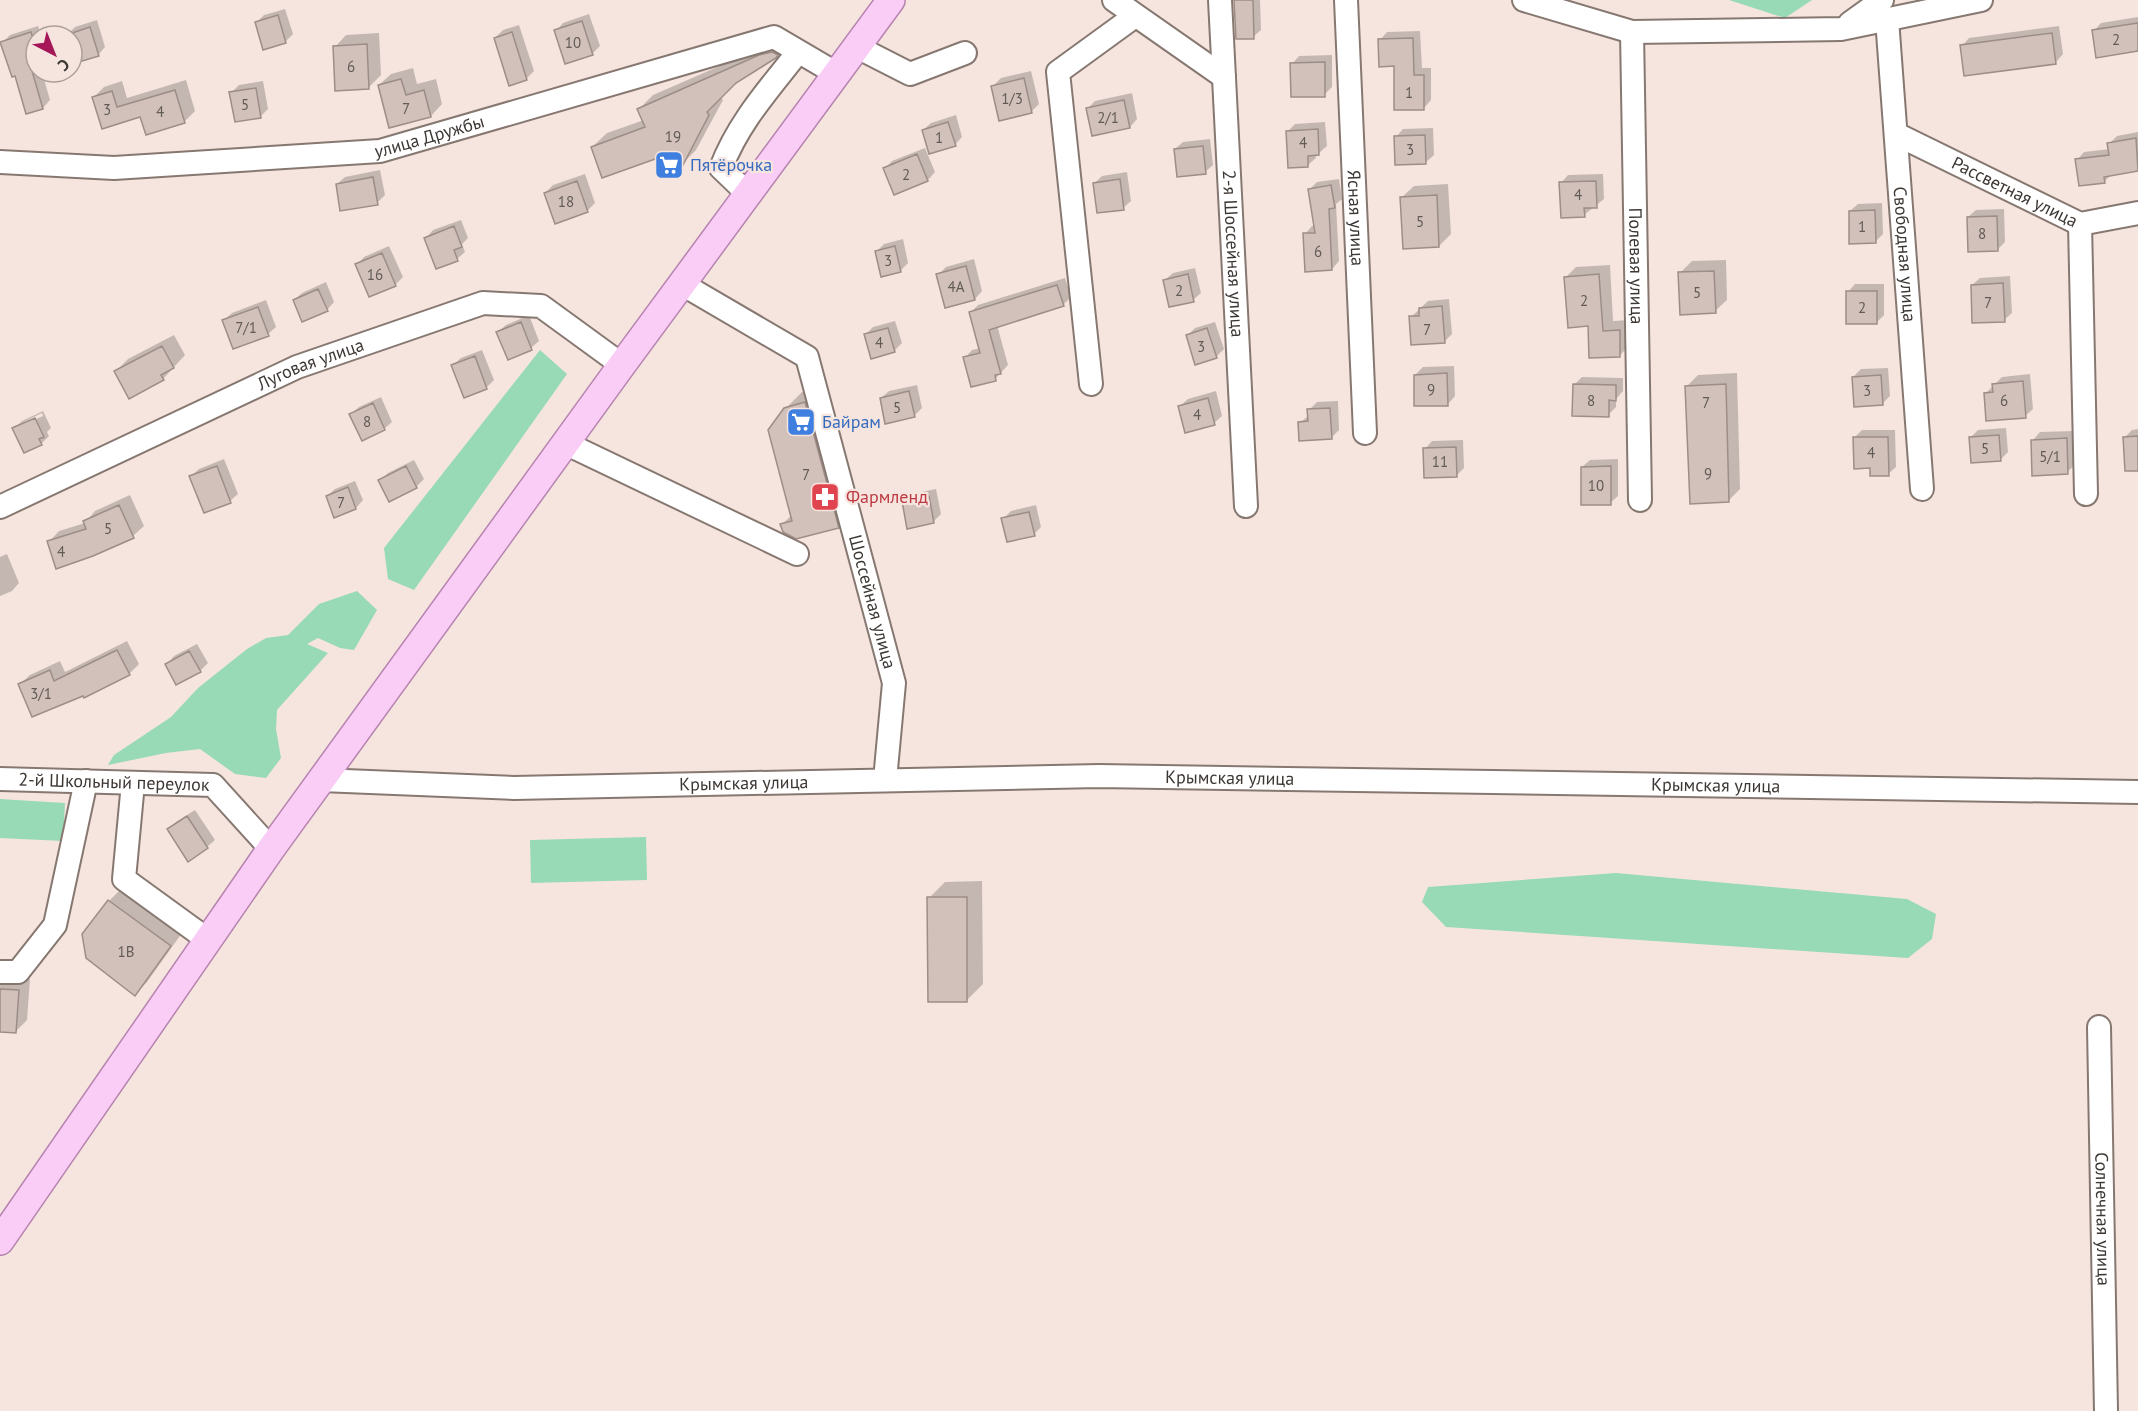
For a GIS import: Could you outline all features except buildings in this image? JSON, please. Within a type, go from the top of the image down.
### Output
[{"type":"main road","points":[[0,1241],[271,849],[565,443],[891,0]]},
{"type":"street","points":[[1114,0],[1224,77]]},
{"type":"street","name":"2-я Шоссейная улица","points":[[1220,0],[1246,506]]},
{"type":"street","name":"Ясная улица","points":[[1346,0],[1365,433]]},
{"type":"street","points":[[1524,0],[1632,32],[1842,29],[1885,10],[1981,0]]},
{"type":"street","name":"Свободная улица","points":[[1885,10],[1922,489]]},
{"type":"street","points":[[1091,384],[1058,72],[1135,16]]},
{"type":"street","name":"Полевая улица","points":[[1632,32],[1640,500]]},
{"type":"street","name":"улица Дружбы","points":[[0,162],[114,168],[380,151],[774,37],[837,74]]},
{"type":"street","points":[[857,47],[910,74],[965,53]]},
{"type":"street","points":[[748,195],[721,168],[730,146],[748,116],[798,52]]},
{"type":"street","name":"Рассветная улица","points":[[1896,134],[2080,224],[2138,213]]},
{"type":"street","points":[[2080,224],[2086,494]]},
{"type":"street","name":"Шоссейная улица","points":[[682,284],[807,357],[894,683],[885,780]]},
{"type":"street","name":"Луговая улица","points":[[0,507],[297,367],[483,303],[540,306],[622,365]]},
{"type":"street","points":[[565,443],[797,554]]},
{"type":"street","name":"Крымская улица","points":[[321,780],[514,788],[1099,776],[2138,792]]},
{"type":"street","name":"2-й Школьный переулок","points":[[0,779],[213,785],[271,849]]},
{"type":"street","points":[[0,972],[18,972],[55,925],[86,782]]},
{"type":"street","points":[[133,783],[124,879],[208,940]]},
{"type":"street","name":"Солнечная улица","points":[[2099,1027],[2106,1411]]},
{"type":"green space","points":[[1729,0],[1812,0],[1785,18]]},
{"type":"green space","points":[[540,350],[567,374],[414,590],[388,579],[384,548]]},
{"type":"green space","points":[[357,591],[377,610],[354,650],[340,648],[318,638],[307,644],[328,653],[277,710],[276,729],[281,758],[266,778],[235,774],[200,749],[166,753],[108,765],[114,755],[171,717],[198,688],[247,649],[266,638],[288,635],[319,604]]},
{"type":"green space","points":[[0,799],[65,803],[63,841],[0,838]]},
{"type":"green space","points":[[646,837],[647,880],[531,883],[530,840]]},
{"type":"green space","points":[[1616,873],[1907,899],[1936,914],[1932,939],[1908,958],[1446,927],[1422,902],[1428,887]]},
{"type":"place","name":"Пятёрочка","points":[[669,165]]},
{"type":"place","name":"Байрам","points":[[801,422]]},
{"type":"place","name":"Фармленд","points":[[825,497]]}]
